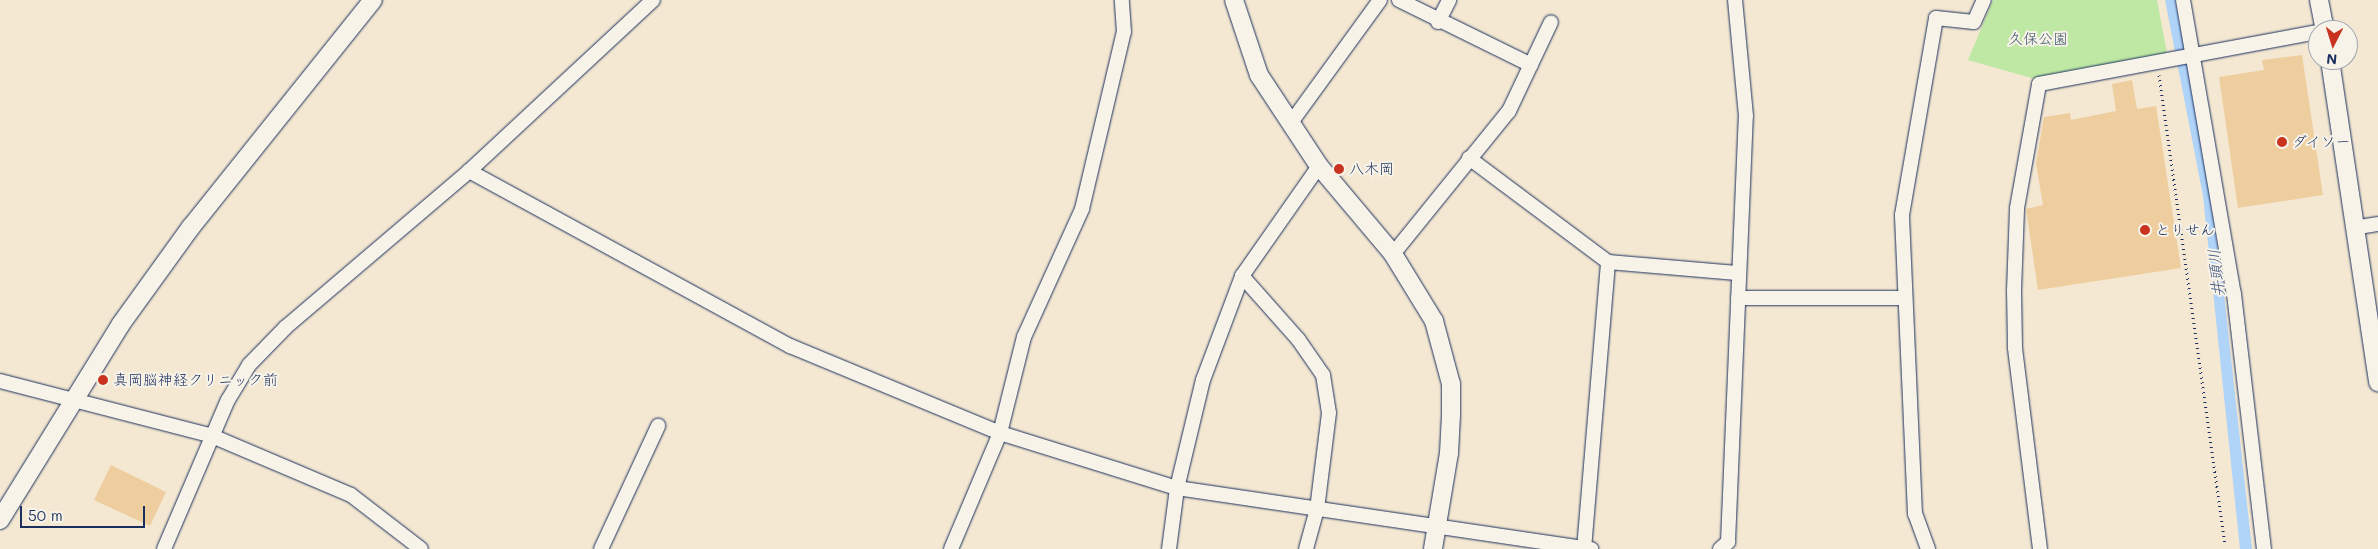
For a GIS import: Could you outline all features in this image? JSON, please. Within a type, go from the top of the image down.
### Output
[{"type":"street","points":[[0,520],[71,400],[191,227],[373,0]]},
{"type":"street","points":[[164,549],[212,436],[249,365],[274,340],[469,171],[653,0]]},
{"type":"street","points":[[951,549],[1000,433],[1024,337],[1082,209],[1124,32],[1122,0]]},
{"type":"street","points":[[1234,0],[1259,75],[1319,166],[1394,254],[1434,321],[1451,384],[1449,453],[1432,549]]},
{"type":"street","points":[[1290,124],[1380,0]]},
{"type":"street","points":[[1399,0],[1438,22],[1530,65]]},
{"type":"street","points":[[1438,22],[1449,0]]},
{"type":"street","points":[[1720,549],[1728,542],[1738,298],[1737,273],[1746,116],[1735,0]]},
{"type":"street","points":[[1928,549],[1915,514],[1904,298],[1902,214],[1936,18],[1974,22],[1984,0]]},
{"type":"street","points":[[2183,0],[2234,294],[2264,549]]},
{"type":"street","points":[[2319,0],[2323,20]]},
{"type":"street","points":[[1394,254],[1509,112],[1551,22]]},
{"type":"street","points":[[2040,549],[2014,348],[2017,208],[2039,84],[2194,57],[2308,34]]},
{"type":"street","points":[[2332,70],[2358,227],[2378,382]]},
{"type":"street","points":[[1470,158],[1608,262],[1737,273]]},
{"type":"street","points":[[1169,549],[1177,488],[1202,380],[1242,276],[1319,166]]},
{"type":"street","points":[[469,171],[790,346],[1000,433],[1177,488],[1437,525],[1587,549],[1608,262]]},
{"type":"street","points":[[2358,227],[2378,224]]},
{"type":"street","points":[[1242,276],[1298,339],[1323,375],[1328,413],[1316,509],[1306,549]]},
{"type":"street","points":[[1738,298],[1904,298]]},
{"type":"street","points":[[0,381],[212,436],[351,495],[421,549]]},
{"type":"street","points":[[601,549],[658,426]]},
{"type":"path","points":[[2158,73],[2225,542]]},
{"type":"green space","name":"久保公園","points":[[1993,0],[2157,0],[2167,53],[2035,79],[1968,60]]},
{"type":"water","name":"井頭川","points":[[2165,0],[2175,0],[2199,125],[2222,276],[2252,549],[2240,549],[2203,196]]},
{"type":"building","points":[[2302,55],[2323,195],[2238,208],[2219,77],[2264,70],[2262,60]]},
{"type":"building","points":[[2132,80],[2137,109],[2156,106],[2181,268],[2038,290],[2026,209],[2043,205],[2036,164],[2044,117],[2070,113],[2071,120],[2116,111],[2112,84]]},
{"type":"building","points":[[111,465],[166,492],[150,526],[94,500]]},
{"type":"place","name":"ダイソー","points":[[2282,142]]},
{"type":"place","name":"八木岡","points":[[1339,169]]},
{"type":"place","name":"とりせん","points":[[2145,230]]},
{"type":"place","name":"真岡脳神経クリニック前","points":[[103,380]]}]
